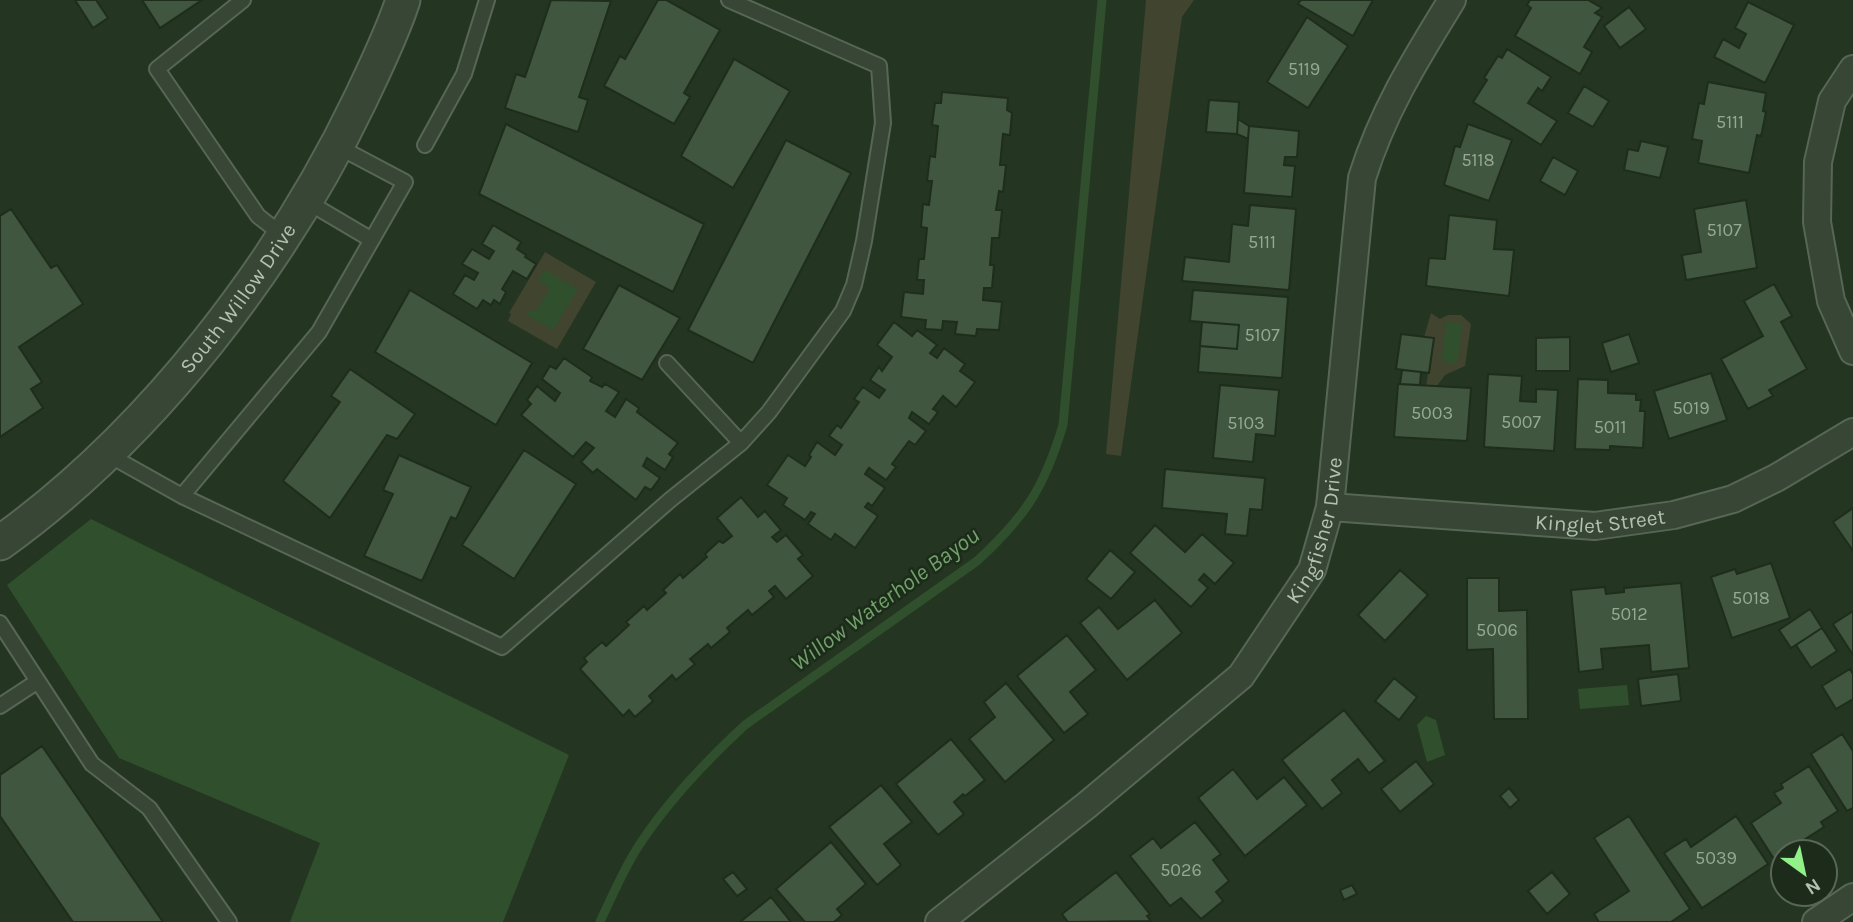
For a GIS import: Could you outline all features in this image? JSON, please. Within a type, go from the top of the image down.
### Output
[{"type":"street","name":"Kingfisher Drive","points":[[939,922],[1087,805],[1241,676],[1312,570],[1330,507],[1362,178],[1374,140],[1397,90],[1452,0]]},
{"type":"street","name":"South Willow Drive","points":[[0,543],[107,454],[208,340],[255,280],[285,237],[337,146],[381,54],[397,2]]},
{"type":"street","points":[[1853,69],[1832,101],[1818,162],[1817,222],[1831,301],[1853,351]]},
{"type":"street","name":"Kinglet Street","points":[[1330,507],[1595,526],[1674,515],[1732,499],[1776,478],[1853,432]]},
{"type":"street","points":[[1816,922],[1853,897]]},
{"type":"lane","points":[[243,0],[157,69],[258,216],[285,237]]},
{"type":"lane","points":[[425,145],[464,74],[487,0]]},
{"type":"lane","points":[[107,454],[182,496],[502,647],[670,500],[741,443],[769,412],[843,311],[854,285],[883,123],[880,66],[729,0]]},
{"type":"lane","points":[[182,496],[319,332],[405,182],[337,146]]},
{"type":"lane","points":[[306,201],[372,240]]},
{"type":"lane","points":[[667,363],[741,443]]},
{"type":"lane","points":[[2,630],[92,764],[149,808],[229,922]]},
{"type":"lane","points":[[0,706],[38,681]]},
{"type":"shaded area","points":[[1146,0],[1194,0],[1182,17],[1121,456],[1106,454]]},
{"type":"shaded area","points":[[545,252],[596,282],[557,349],[508,321],[511,314],[509,313]]},
{"type":"shaded area","points":[[545,270],[578,289],[553,330],[527,315],[531,309],[536,311],[550,288],[538,281]]},
{"type":"shaded area","points":[[1431,313],[1440,319],[1448,315],[1461,315],[1471,324],[1465,366],[1445,375],[1437,386],[1426,386],[1434,338],[1424,337]]},
{"type":"shaded area","points":[[1446,322],[1462,323],[1458,359],[1453,364],[1442,358]]},
{"type":"shaded area","points":[[91,519],[569,755],[503,922],[290,922],[320,843],[119,758],[7,585]]},
{"type":"shaded area","points":[[1627,685],[1629,705],[1580,709],[1578,689]]},
{"type":"shaded area","points":[[1426,716],[1436,720],[1445,755],[1427,762],[1417,725]]},
{"type":"building","points":[[75,0],[96,0],[108,18],[93,28]]},
{"type":"building","points":[[142,0],[202,0],[160,28]]},
{"type":"building","points":[[551,0],[611,1],[579,97],[588,100],[578,132],[505,108],[516,74],[525,77]]},
{"type":"building","points":[[658,0],[666,0],[720,30],[684,93],[690,97],[674,124],[604,86],[620,56],[625,59]]},
{"type":"building","points":[[1301,0],[1373,0],[1353,36],[1298,4]]},
{"type":"building","points":[[1530,0],[1588,0],[1602,8],[1595,13],[1602,17],[1584,47],[1592,52],[1580,74],[1515,36],[1531,8],[1527,5]]},
{"type":"building","points":[[1748,2],[1794,25],[1765,83],[1714,57],[1723,39],[1739,48],[1746,34],[1735,28]]},
{"type":"building","points":[[1629,7],[1646,29],[1620,48],[1604,26]]},
{"type":"building","points":[[1307,17],[1348,46],[1308,108],[1267,82]]},
{"type":"building","points":[[1507,49],[1551,77],[1542,91],[1538,88],[1528,103],[1557,121],[1541,145],[1473,102],[1498,56],[1502,58]]},
{"type":"building","points":[[734,59],[790,91],[733,188],[681,156]]},
{"type":"building","points":[[1708,82],[1766,93],[1762,132],[1761,136],[1757,135],[1749,173],[1698,163],[1702,141],[1692,139],[1699,103],[1704,104]]},
{"type":"building","points":[[1584,86],[1609,101],[1593,127],[1568,113]]},
{"type":"building","points":[[942,92],[1008,98],[1007,110],[1012,113],[1010,135],[1003,134],[1000,165],[1006,165],[1003,192],[999,191],[996,210],[1002,210],[999,238],[992,238],[992,288],[984,288],[983,300],[1002,302],[999,330],[977,329],[976,336],[955,334],[957,322],[943,321],[942,330],[925,329],[926,320],[901,317],[904,292],[923,294],[924,280],[917,280],[919,259],[924,259],[927,228],[921,227],[923,204],[929,205],[932,181],[927,181],[930,156],[935,157],[938,126],[932,125],[935,103],[941,103]]},
{"type":"building","points":[[1209,100],[1239,102],[1237,134],[1206,132]]},
{"type":"building","points":[[1238,119],[1249,126],[1248,139],[1237,134]]},
{"type":"building","points":[[506,124],[704,224],[673,292],[479,194]]},
{"type":"building","points":[[1468,124],[1512,140],[1489,201],[1444,185],[1455,146],[1460,147]]},
{"type":"building","points":[[1249,126],[1299,131],[1297,157],[1285,157],[1284,165],[1295,166],[1292,197],[1244,193]]},
{"type":"building","points":[[786,140],[851,173],[753,363],[688,330]]},
{"type":"building","points":[[1641,141],[1668,147],[1660,178],[1624,170],[1628,149],[1638,151]]},
{"type":"building","points":[[1553,157],[1578,171],[1565,195],[1540,181]]},
{"type":"building","points":[[1746,200],[1757,268],[1686,280],[1682,255],[1701,252],[1694,209]]},
{"type":"building","points":[[1250,205],[1296,209],[1289,290],[1182,281],[1185,257],[1229,262],[1232,224],[1248,226]]},
{"type":"building","points":[[11,209],[51,268],[57,265],[83,304],[19,347],[42,382],[31,389],[43,408],[0,437],[0,216]]},
{"type":"building","points":[[1449,215],[1497,220],[1494,249],[1514,250],[1509,296],[1426,286],[1429,258],[1445,259]]},
{"type":"building","points":[[493,225],[521,242],[517,249],[536,264],[527,279],[513,271],[502,289],[506,292],[500,304],[494,300],[491,305],[483,300],[477,309],[453,294],[465,275],[474,280],[478,273],[462,264],[472,249],[489,259],[494,251],[482,244]]},
{"type":"building","points":[[1774,284],[1792,316],[1781,322],[1807,369],[1769,390],[1773,396],[1748,409],[1721,359],[1763,336],[1744,301]]},
{"type":"building","points":[[619,285],[680,318],[642,380],[583,349]]},
{"type":"building","points":[[410,290],[532,363],[496,425],[375,352]]},
{"type":"building","points":[[1193,290],[1288,297],[1282,378],[1198,372],[1200,346],[1237,349],[1239,325],[1190,321]]},
{"type":"building","points":[[894,322],[912,336],[917,330],[937,345],[930,353],[937,358],[944,348],[965,364],[960,371],[975,382],[956,407],[943,396],[933,409],[938,412],[929,424],[912,412],[909,418],[926,431],[915,445],[909,441],[892,464],[896,467],[886,480],[869,468],[865,474],[885,488],[872,506],[868,503],[865,507],[878,516],[855,548],[835,534],[831,540],[808,524],[815,514],[811,512],[805,520],[783,505],[787,498],[767,485],[788,455],[805,466],[817,442],[835,455],[842,445],[829,436],[837,425],[841,428],[859,402],[854,399],[863,387],[879,398],[885,390],[870,380],[879,367],[882,371],[892,357],[877,345]]},
{"type":"building","points":[[1202,322],[1239,325],[1237,349],[1200,346]]},
{"type":"building","points":[[1401,334],[1434,338],[1429,373],[1396,369]]},
{"type":"building","points":[[1629,334],[1639,363],[1611,372],[1602,343]]},
{"type":"building","points":[[1570,337],[1570,371],[1536,371],[1536,338]]},
{"type":"building","points":[[564,358],[592,377],[590,381],[602,387],[605,384],[619,392],[606,411],[615,417],[626,399],[639,408],[637,412],[678,443],[669,454],[673,457],[665,470],[647,458],[643,466],[660,478],[651,490],[645,487],[636,500],[597,469],[593,473],[581,462],[594,448],[586,442],[573,457],[521,415],[531,404],[527,400],[537,386],[555,401],[560,393],[542,379],[550,366],[556,369]]},
{"type":"building","points":[[350,369],[415,414],[397,439],[387,435],[330,518],[283,481],[340,402],[331,396]]},
{"type":"building","points":[[1402,370],[1421,372],[1420,385],[1400,384]]},
{"type":"building","points":[[1711,373],[1727,420],[1669,439],[1654,391]]},
{"type":"building","points":[[1488,374],[1522,376],[1520,401],[1536,402],[1536,389],[1558,390],[1554,451],[1484,447]]},
{"type":"building","points":[[1578,379],[1608,380],[1608,393],[1636,394],[1636,400],[1641,400],[1640,411],[1645,411],[1643,448],[1610,446],[1610,450],[1575,449]]},
{"type":"building","points":[[1398,384],[1471,388],[1467,441],[1394,437]]},
{"type":"building","points":[[1220,385],[1279,390],[1275,436],[1256,434],[1253,462],[1213,458]]},
{"type":"building","points":[[524,450],[576,484],[514,579],[462,545]]},
{"type":"building","points":[[399,455],[471,487],[456,519],[451,517],[422,581],[364,556],[393,494],[383,490]]},
{"type":"building","points":[[1165,469],[1265,478],[1262,510],[1250,509],[1247,536],[1225,534],[1227,514],[1162,508]]},
{"type":"building","points":[[741,497],[758,517],[765,511],[781,530],[772,537],[777,542],[786,535],[803,555],[798,559],[813,576],[786,599],[775,586],[769,591],[774,597],[752,615],[748,610],[727,628],[730,632],[711,648],[708,644],[690,659],[695,664],[676,680],[672,675],[649,696],[653,701],[635,717],[629,710],[623,716],[580,669],[587,662],[584,658],[602,642],[606,646],[629,625],[626,622],[644,606],[647,610],[666,593],[663,590],[680,574],[683,578],[707,557],[705,554],[719,541],[723,543],[732,536],[717,518]]},
{"type":"building","points":[[1853,508],[1853,551],[1833,522]]},
{"type":"building","points":[[1155,525],[1185,552],[1202,534],[1234,563],[1215,584],[1204,574],[1199,580],[1208,588],[1191,607],[1130,553]]},
{"type":"building","points":[[1110,550],[1135,572],[1111,599],[1086,579]]},
{"type":"building","points":[[1771,563],[1790,618],[1732,638],[1711,577],[1735,569],[1737,574]]},
{"type":"building","points":[[1400,570],[1428,595],[1385,641],[1358,615]]},
{"type":"building","points":[[1467,578],[1499,578],[1499,611],[1527,610],[1528,719],[1494,719],[1493,649],[1467,650]]},
{"type":"building","points":[[1681,583],[1689,668],[1651,672],[1649,645],[1601,649],[1603,669],[1579,672],[1571,590],[1605,587],[1606,594],[1624,592],[1624,588]]},
{"type":"building","points":[[1155,600],[1182,633],[1127,680],[1080,623],[1099,607],[1118,629]]},
{"type":"building","points":[[1810,609],[1822,628],[1791,648],[1779,630]]},
{"type":"building","points":[[1853,611],[1853,655],[1833,624]]},
{"type":"building","points":[[1822,628],[1837,651],[1811,668],[1796,645]]},
{"type":"building","points":[[1067,635],[1096,670],[1070,692],[1088,714],[1064,733],[1017,676]]},
{"type":"building","points":[[1850,669],[1853,674],[1853,699],[1836,709],[1822,686]]},
{"type":"building","points":[[1678,674],[1681,701],[1641,706],[1638,679]]},
{"type":"building","points":[[1394,678],[1417,697],[1399,720],[1375,701]]},
{"type":"building","points":[[1006,683],[1054,740],[1005,782],[969,739],[995,717],[984,702]]},
{"type":"building","points":[[1344,710],[1385,761],[1369,773],[1358,759],[1332,780],[1342,793],[1322,809],[1282,760]]},
{"type":"building","points":[[1842,734],[1853,751],[1853,808],[1847,811],[1811,754]]},
{"type":"building","points":[[951,739],[985,780],[954,802],[964,814],[938,835],[896,784]]},
{"type":"building","points":[[42,746],[163,922],[73,922],[0,816],[0,775]]},
{"type":"building","points":[[1416,761],[1434,784],[1400,812],[1381,789]]},
{"type":"building","points":[[1809,766],[1838,811],[1821,822],[1824,827],[1807,838],[1769,838],[1769,851],[1751,823],[1781,803],[1774,793],[1783,788],[1781,784]]},
{"type":"building","points":[[1233,769],[1257,799],[1284,777],[1307,805],[1245,856],[1198,798]]},
{"type":"building","points":[[881,785],[912,822],[884,844],[901,865],[877,885],[829,827]]},
{"type":"building","points":[[1509,788],[1519,800],[1510,808],[1500,796]]},
{"type":"building","points":[[1629,816],[1690,909],[1671,922],[1599,922],[1594,914],[1629,891],[1594,838]]},
{"type":"building","points":[[1736,816],[1768,864],[1702,908],[1664,853],[1686,839],[1691,847]]},
{"type":"building","points":[[1195,822],[1221,854],[1213,860],[1229,881],[1216,892],[1223,901],[1201,919],[1181,898],[1170,906],[1130,856],[1153,838],[1161,848]]},
{"type":"building","points":[[831,842],[866,884],[837,909],[842,915],[834,922],[805,922],[776,889]]},
{"type":"building","points":[[733,872],[747,889],[737,896],[723,879]]},
{"type":"building","points":[[1116,872],[1150,914],[1147,916],[1151,921],[1068,922],[1062,914]]},
{"type":"building","points":[[1552,872],[1570,894],[1547,914],[1528,891]]},
{"type":"building","points":[[1352,885],[1357,894],[1344,900],[1340,890]]},
{"type":"building","points":[[771,897],[791,922],[740,922]]},
{"type":"waterway","name":"Willow Waterhole Bayou","points":[[600,922],[626,868],[647,833],[686,784],[715,754],[745,725],[977,561],[1021,515],[1040,484],[1063,425],[1102,0]]}]
